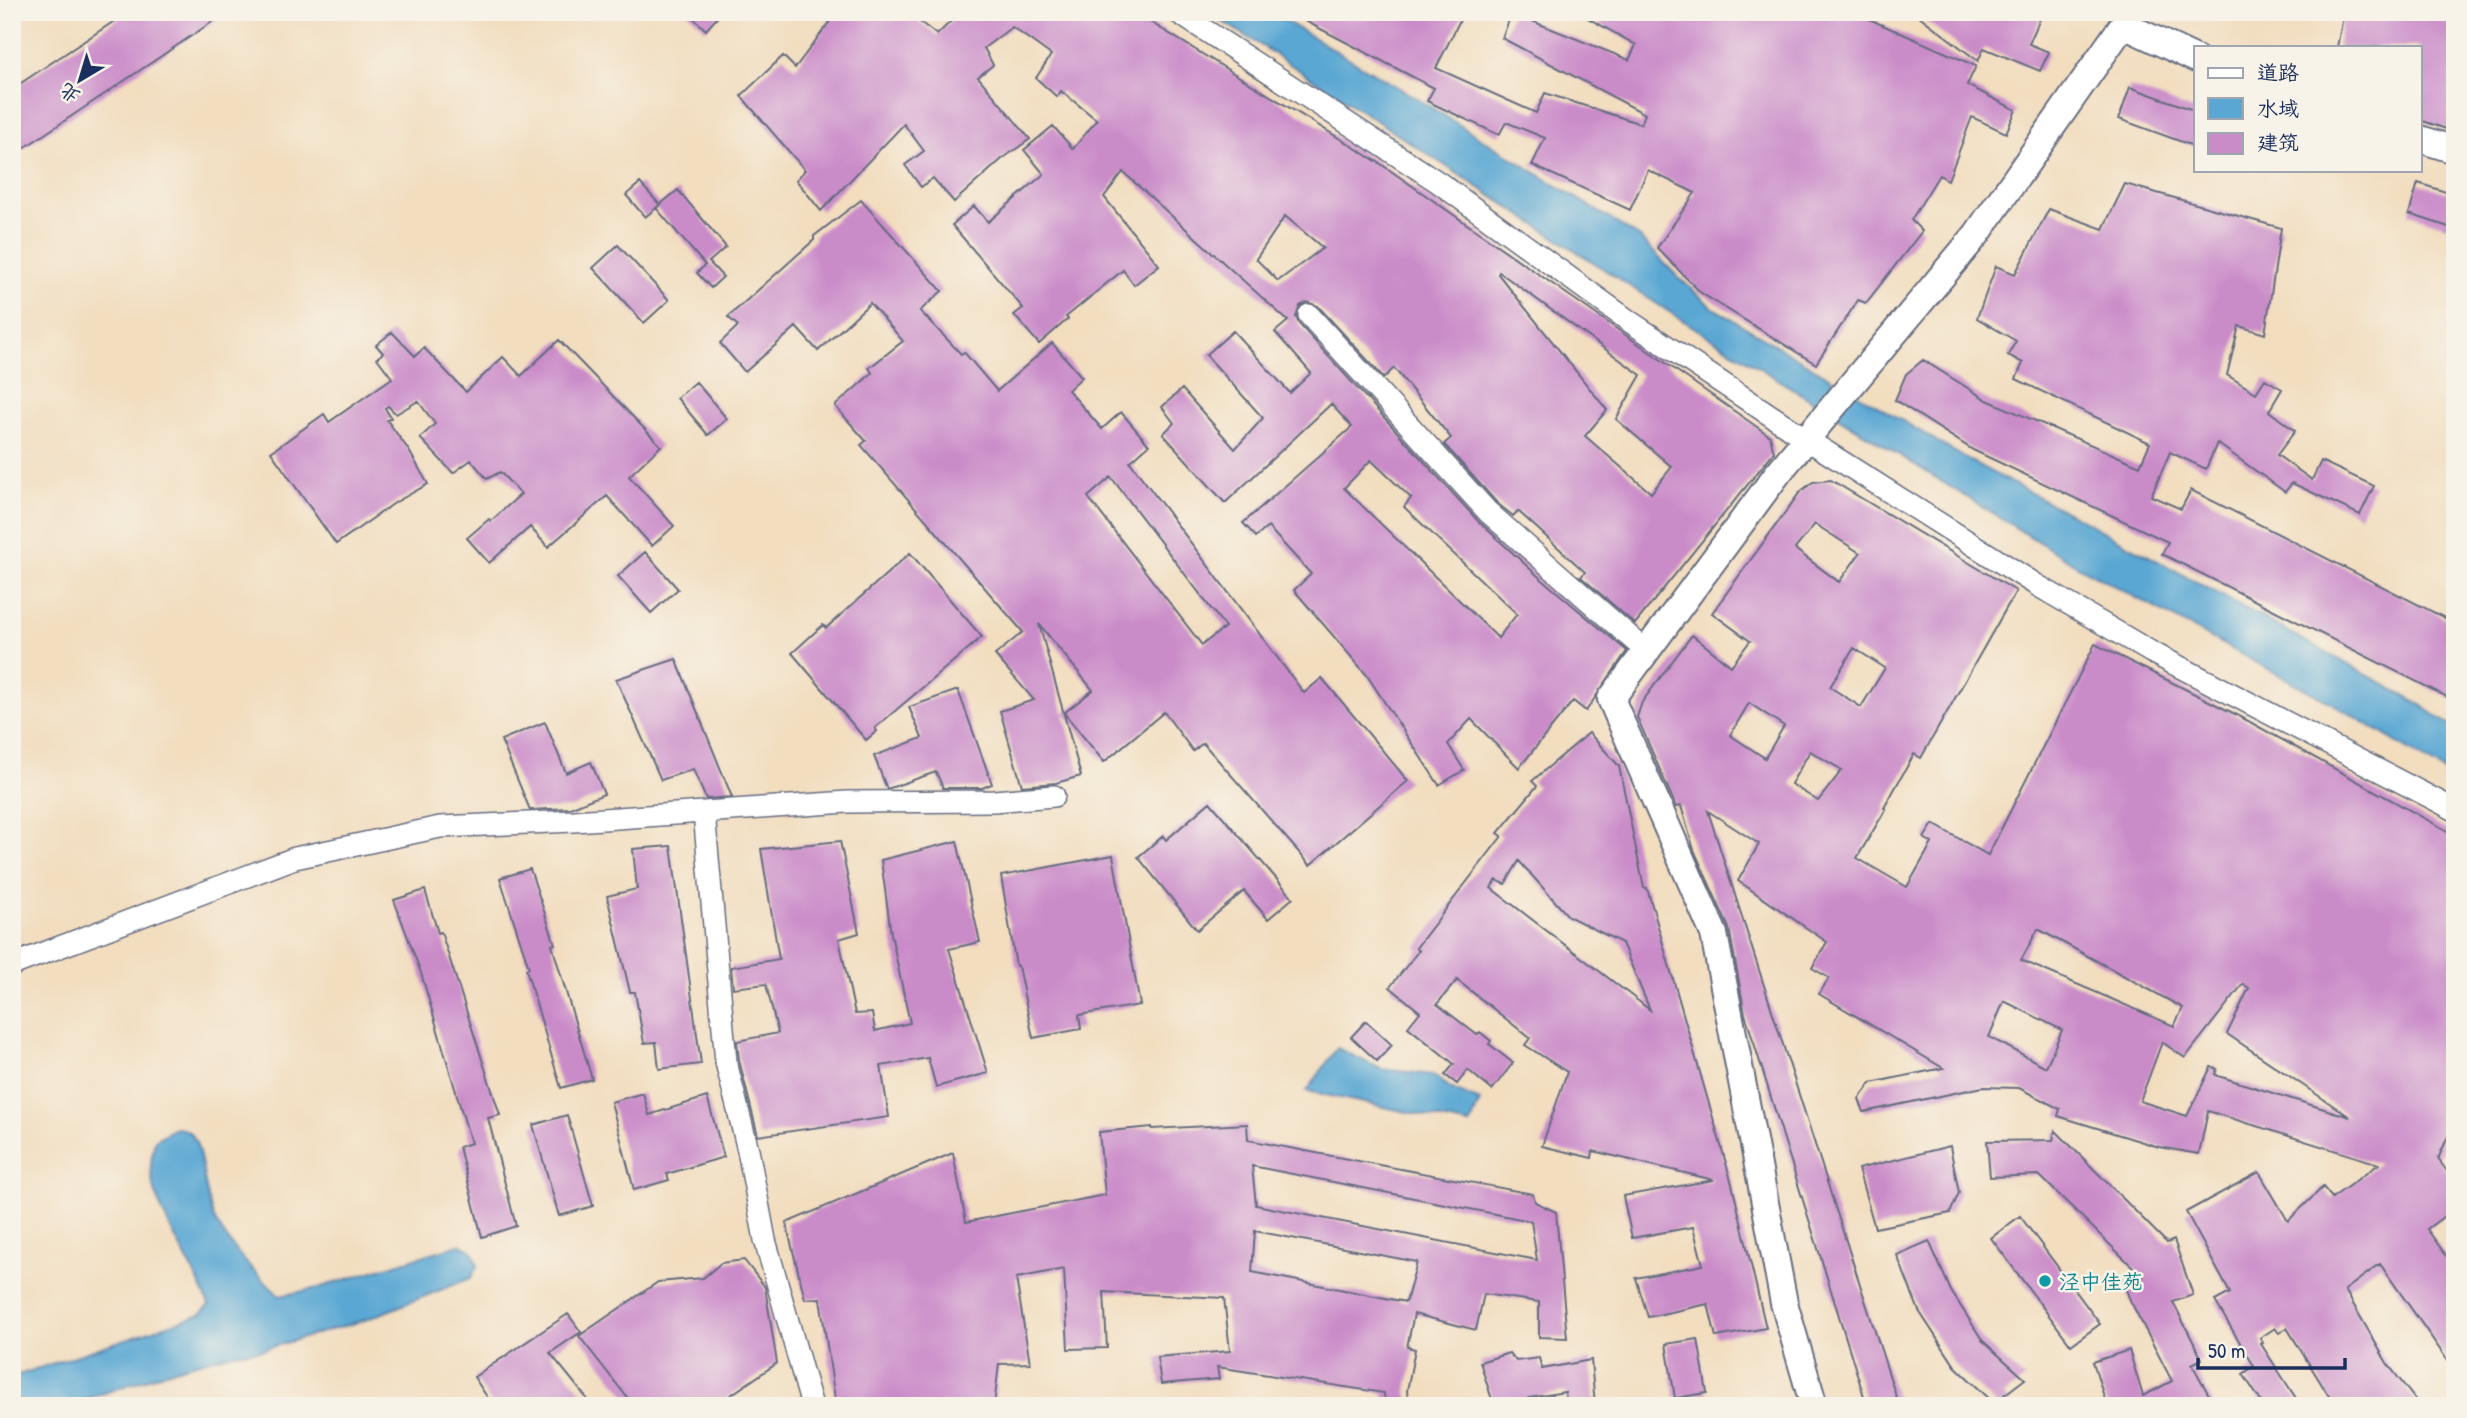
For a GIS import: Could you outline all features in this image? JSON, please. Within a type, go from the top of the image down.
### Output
[{"type":"street","points":[[1177,12],[1438,181],[1629,321],[1806,439],[2035,584],[2151,652],[2455,810]]},
{"type":"street","points":[[1814,1406],[1784,1303],[1714,934],[1611,699],[1778,473],[1977,234],[2128,19],[2194,58]]},
{"type":"street","points":[[2422,140],[2455,150]]},
{"type":"street","points":[[1309,315],[1488,512],[1646,651]]},
{"type":"street","points":[[12,965],[295,858],[440,827],[574,821],[847,802],[994,802],[1054,796]]},
{"type":"street","points":[[704,812],[726,1062],[748,1150],[765,1240],[812,1406]]},
{"type":"water","points":[[1207,12],[1270,12],[1413,96],[1639,237],[1712,307],[1970,461],[2415,701],[2455,729],[2455,778],[2337,706],[2079,567],[1671,313]]},
{"type":"water","points":[[1337,1048],[1381,1069],[1433,1075],[1452,1089],[1480,1101],[1470,1125],[1307,1091]]},
{"type":"water","points":[[176,1127],[191,1134],[195,1140],[216,1222],[245,1262],[280,1296],[318,1288],[461,1244],[472,1251],[478,1265],[471,1278],[365,1320],[261,1350],[233,1353],[181,1367],[66,1406],[12,1406],[12,1377],[201,1314],[209,1305],[167,1222],[151,1172],[155,1140]]},
{"type":"building","points":[[128,12],[227,12],[12,156],[12,89]]},
{"type":"building","points":[[687,12],[722,12],[706,30]]},
{"type":"building","points":[[837,12],[907,12],[937,35],[960,12],[1134,12],[1381,164],[1770,436],[1774,452],[1635,624],[1581,577],[1585,572],[1518,511],[1513,516],[1497,503],[1444,444],[1451,438],[1394,368],[1384,378],[1318,306],[1307,302],[1300,306],[1296,317],[1299,324],[1478,521],[1627,651],[1586,711],[1573,701],[1519,768],[1471,719],[1448,744],[1464,770],[1439,785],[1366,674],[1294,590],[1311,574],[1268,527],[1256,537],[1243,523],[1352,427],[1331,404],[1225,503],[1163,434],[1174,423],[1162,407],[1182,389],[1235,449],[1263,418],[1206,355],[1233,331],[1290,393],[1311,373],[1275,332],[1288,321],[1123,172],[1104,197],[1159,265],[1134,285],[1123,270],[1066,317],[1068,319],[1039,344],[1014,315],[1023,308],[952,225],[974,206],[988,222],[1044,174],[1024,150],[1053,126],[1073,149],[1097,120],[1061,91],[1057,97],[1036,78],[1051,55],[1012,27],[984,48],[993,65],[978,77],[1030,139],[1002,159],[954,202],[933,178],[921,187],[905,165],[924,151],[904,124],[821,211],[796,180],[805,170],[741,96],[783,56],[795,68]],"holes":[[[1285,216],[1323,248],[1278,281],[1256,259]],[[1499,272],[1641,375],[1616,419],[1672,467],[1651,493],[1585,436],[1607,410]],[[1371,460],[1411,498],[1404,507],[1517,614],[1498,638],[1344,488]]]},
{"type":"building","points":[[1288,12],[1464,12],[1436,68],[1536,113],[1545,93],[1641,124],[1645,114],[1502,38],[1512,13],[1629,60],[1636,45],[1577,12],[1853,12],[1976,66],[1967,85],[2016,110],[2006,133],[1972,117],[1948,180],[1939,175],[1911,220],[1922,231],[1866,303],[1858,300],[1816,364],[1701,293],[1657,248],[1695,193],[1648,170],[1630,210],[1532,165],[1545,138],[1506,122],[1499,135],[1427,101],[1434,88]]},
{"type":"building","points":[[1914,12],[2043,12],[2029,44],[2049,52],[2040,71],[1984,48],[1978,61]]},
{"type":"building","points":[[2344,12],[2455,12],[2455,132],[2422,121],[2422,46],[2337,46]]},
{"type":"building","points":[[2130,87],[2194,110],[2194,146],[2119,119]]},
{"type":"building","points":[[640,183],[660,205],[645,217],[626,195]]},
{"type":"building","points":[[2418,183],[2455,195],[2455,229],[2409,214]]},
{"type":"building","points":[[2125,184],[2281,228],[2265,334],[2239,326],[2227,375],[2256,393],[2265,379],[2282,389],[2269,411],[2295,431],[2277,455],[2312,480],[2321,461],[2374,486],[2360,515],[2292,483],[2285,492],[2217,443],[2206,469],[2170,452],[2151,496],[2181,509],[2191,490],[2455,623],[2455,701],[2162,554],[2168,542],[1973,450],[1895,400],[1906,374],[1923,360],[1987,400],[2140,466],[2150,443],[2016,379],[2023,363],[2008,355],[2016,341],[1977,318],[1996,266],[2015,274],[2049,209],[2103,229]]},
{"type":"building","points":[[678,190],[726,247],[709,262],[723,277],[711,288],[697,273],[705,265],[656,208]]},
{"type":"building","points":[[861,200],[942,291],[920,311],[961,354],[964,352],[997,391],[1052,343],[1082,377],[1068,390],[1102,429],[1121,412],[1149,445],[1130,462],[1304,693],[1322,678],[1408,781],[1310,865],[1203,743],[1193,751],[1164,712],[1104,762],[1064,713],[1093,690],[1039,624],[1081,776],[1056,783],[1022,786],[1000,711],[1034,700],[995,655],[1023,632],[861,445],[866,441],[835,406],[872,373],[869,368],[903,341],[870,303],[818,351],[796,327],[745,372],[720,343],[738,326],[728,317],[814,240],[814,236]],"holes":[[[1111,477],[1225,627],[1202,645],[1088,497]]]},
{"type":"building","points":[[618,245],[669,300],[644,323],[593,268]]},
{"type":"building","points":[[392,332],[415,356],[424,348],[466,392],[503,357],[521,376],[559,340],[661,446],[629,476],[674,526],[652,546],[607,496],[548,547],[530,527],[489,563],[467,538],[521,494],[500,472],[487,479],[471,460],[453,473],[420,438],[435,424],[418,401],[396,414],[388,406],[385,408],[391,418],[387,420],[428,484],[396,502],[336,544],[271,452],[324,414],[329,422],[392,378],[377,358],[383,353],[376,345]]},
{"type":"building","points":[[696,382],[727,419],[708,435],[677,398]]},
{"type":"building","points":[[1831,480],[2016,591],[1921,758],[1914,754],[1857,858],[1907,887],[1932,843],[1924,838],[1933,824],[1988,855],[2095,644],[2239,716],[2455,835],[2455,1121],[2438,1159],[2455,1182],[2455,1208],[2427,1229],[2455,1268],[2455,1371],[2380,1264],[2345,1290],[2387,1363],[2420,1406],[2335,1406],[2287,1328],[2279,1333],[2275,1328],[2260,1338],[2263,1343],[2261,1344],[2301,1406],[2264,1406],[2243,1374],[2254,1366],[2215,1301],[2230,1293],[2186,1212],[2259,1172],[2288,1221],[2323,1187],[2332,1198],[2379,1164],[2208,1111],[2199,1154],[2159,1147],[2058,1116],[2060,1109],[2019,1088],[1983,1087],[1864,1112],[1859,1099],[1871,1083],[1943,1068],[1819,994],[1829,978],[1812,968],[1827,942],[1738,881],[1759,844],[1708,811],[1899,1406],[1867,1406],[1745,1014],[1729,928],[1694,850],[1681,806],[1676,807],[1637,717],[1642,702],[1692,635],[1731,666],[1750,641],[1712,613],[1800,492],[1813,482]],"holes":[[[1815,524],[1860,553],[1839,582],[1795,549]],[[1854,648],[1885,668],[1861,707],[1830,687]],[[1749,703],[1784,726],[1765,758],[1730,735]],[[1810,751],[1842,770],[1818,801],[1791,784]],[[2038,929],[2183,1008],[2174,1026],[2021,960]],[[2243,984],[2249,988],[2227,1034],[2350,1117],[2215,1075],[2217,1069],[2211,1067],[2187,1116],[2140,1101],[2162,1042],[2185,1058]],[[2004,1001],[2062,1030],[2046,1067],[1989,1037]]]},
{"type":"building","points":[[645,552],[678,589],[651,613],[618,576]]},
{"type":"building","points":[[910,553],[982,637],[875,728],[877,731],[866,740],[792,653],[823,625],[826,628]]},
{"type":"building","points":[[676,659],[732,797],[706,799],[693,769],[661,780],[616,679]]},
{"type":"building","points":[[958,690],[992,784],[982,788],[943,788],[936,772],[887,789],[874,756],[922,738],[909,707]]},
{"type":"building","points":[[545,722],[566,773],[591,762],[604,794],[570,808],[530,810],[501,740]]},
{"type":"building","points":[[1589,733],[1619,766],[1644,888],[1647,888],[1732,1184],[1766,1328],[1716,1337],[1708,1304],[1648,1317],[1636,1278],[1703,1265],[1693,1227],[1632,1238],[1623,1196],[1714,1180],[1593,1151],[1592,1158],[1542,1146],[1567,1072],[1525,1045],[1530,1038],[1457,980],[1437,1004],[1477,1035],[1480,1032],[1491,1041],[1489,1044],[1513,1063],[1492,1090],[1468,1070],[1457,1084],[1445,1075],[1454,1064],[1408,1027],[1420,1012],[1390,987],[1419,950],[1416,948],[1502,836],[1498,833],[1537,786],[1532,781]],"holes":[[[1519,861],[1568,916],[1622,943],[1650,1010],[1491,888],[1496,880],[1505,884]]]},
{"type":"building","points":[[1210,802],[1293,898],[1268,919],[1244,891],[1197,930],[1138,857],[1163,836],[1166,840]]},
{"type":"building","points":[[840,841],[859,933],[839,939],[855,1014],[872,1013],[875,1031],[910,1023],[891,934],[881,860],[957,841],[980,942],[949,949],[988,1073],[936,1087],[928,1058],[881,1066],[889,1117],[758,1136],[739,1060],[737,1041],[778,1033],[766,984],[733,988],[731,967],[779,959],[761,849]]},
{"type":"building","points":[[671,846],[701,1064],[659,1069],[656,1042],[644,1043],[635,992],[630,992],[607,896],[637,889],[633,849]]},
{"type":"building","points":[[1113,855],[1140,1005],[1079,1015],[1081,1029],[1033,1038],[1016,966],[1001,876]]},
{"type":"building","points":[[530,869],[555,944],[552,945],[592,1079],[561,1088],[526,969],[529,968],[500,878]]},
{"type":"building","points":[[425,890],[500,1115],[488,1118],[516,1226],[482,1237],[459,1147],[471,1143],[421,973],[394,900]]},
{"type":"building","points":[[1366,1021],[1392,1045],[1377,1061],[1351,1037]]},
{"type":"building","points":[[643,1093],[649,1115],[707,1097],[724,1157],[667,1174],[669,1180],[634,1190],[611,1102]]},
{"type":"building","points":[[567,1115],[593,1206],[559,1216],[533,1125]]},
{"type":"building","points":[[1247,1124],[1248,1140],[1533,1194],[1535,1202],[1556,1212],[1567,1338],[1539,1337],[1539,1302],[1484,1294],[1476,1330],[1414,1314],[1407,1347],[1415,1349],[1407,1391],[1409,1406],[1385,1406],[1384,1393],[1217,1367],[1219,1379],[1161,1384],[1157,1357],[1230,1351],[1224,1298],[1104,1292],[1107,1348],[1068,1349],[1064,1269],[1016,1278],[1030,1363],[999,1364],[994,1406],[914,1406],[913,1402],[836,1406],[820,1298],[805,1299],[786,1223],[953,1153],[966,1222],[1105,1195],[1099,1132]],"holes":[[[1252,1166],[1531,1221],[1537,1260],[1256,1205]],[[1255,1231],[1417,1262],[1406,1302],[1252,1272]]]},
{"type":"building","points":[[2055,1130],[2167,1243],[2174,1240],[2193,1295],[2173,1302],[2202,1359],[2192,1364],[2215,1406],[2107,1406],[2093,1362],[2129,1350],[2143,1396],[2172,1381],[2124,1284],[2143,1277],[2039,1175],[1990,1177],[1987,1141],[2053,1140]]},
{"type":"building","points":[[1950,1146],[1959,1193],[1950,1213],[1875,1228],[1858,1169]]},
{"type":"building","name":"泾中佳苑","points":[[2020,1216],[2100,1324],[2071,1345],[1991,1238]]},
{"type":"building","points":[[1929,1241],[1951,1291],[1983,1341],[2025,1379],[2004,1395],[2010,1406],[1997,1406],[1955,1366],[1919,1311],[1897,1255]]},
{"type":"building","points":[[744,1260],[765,1287],[777,1363],[715,1406],[634,1406],[579,1336],[658,1282],[703,1278],[721,1263]]},
{"type":"building","points":[[568,1314],[581,1332],[550,1353],[593,1406],[493,1406],[474,1377]]},
{"type":"building","points":[[1698,1339],[1707,1393],[1675,1398],[1666,1344]]},
{"type":"building","points":[[1509,1353],[1516,1361],[1539,1358],[1542,1369],[1591,1360],[1595,1406],[1567,1406],[1565,1392],[1528,1398],[1527,1406],[1494,1406],[1480,1362]]},
{"type":"place","name":"泾中佳苑","points":[[2045,1281]]}]
